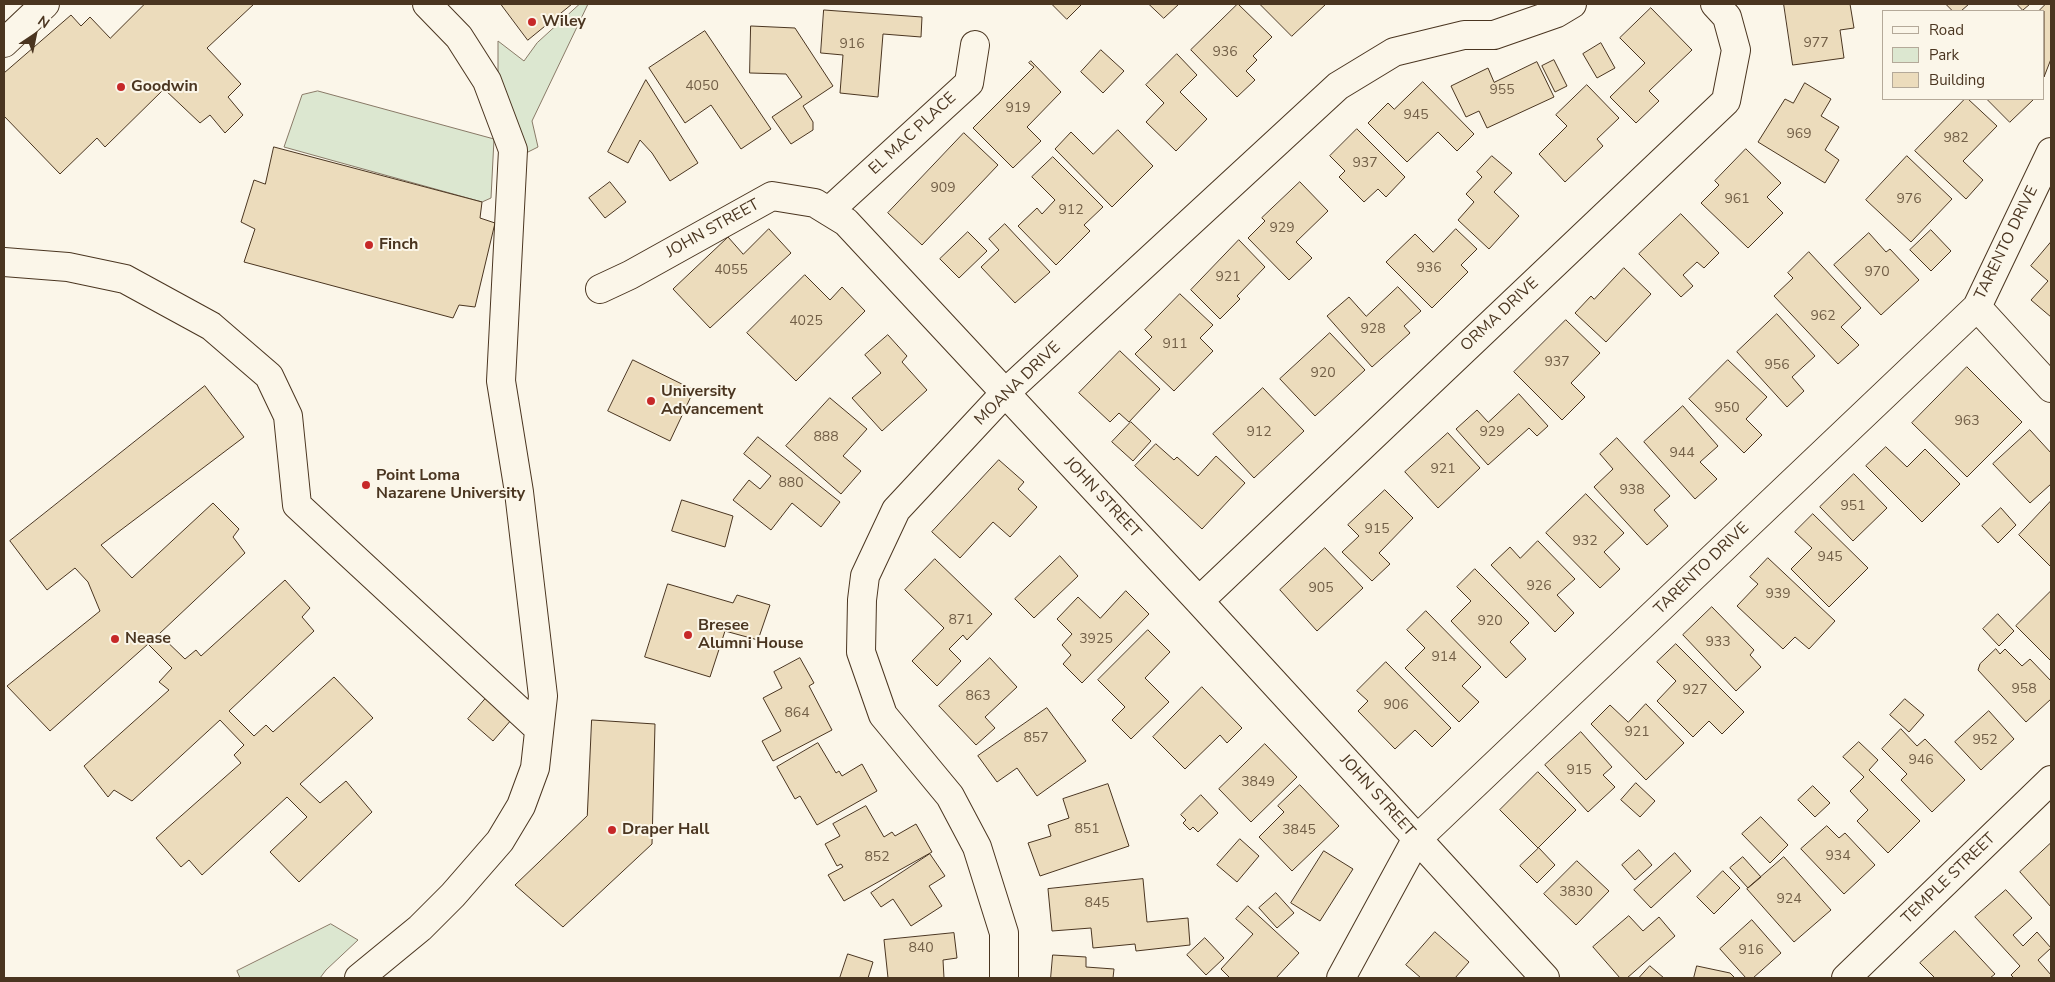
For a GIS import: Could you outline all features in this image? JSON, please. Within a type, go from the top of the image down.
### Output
[{"type":"street","points":[[4,43],[45,4]]},
{"type":"street","points":[[359,978],[420,928],[453,895],[500,841],[521,806],[535,768],[543,696],[519,492],[501,381],[513,150],[487,81],[459,37],[427,4]]},
{"type":"street","name":"MOANA DRIVE","points":[[1004,978],[1004,933],[977,847],[950,796],[883,715],[861,652],[862,600],[865,576],[896,510],[1004,394],[1338,86],[1394,52],[1464,35],[1494,35],[1557,13],[1572,4]]},
{"type":"street","name":"ORMA DRIVE","points":[[1199,601],[1726,101],[1736,50],[1727,18],[1715,4]]},
{"type":"street","name":"EL MAC PLACE","points":[[829,211],[969,82],[975,45]]},
{"type":"street","name":"TARENTO DRIVE","points":[[1341,978],[1416,840],[1977,307],[2051,152]]},
{"type":"street","name":"JOHN STREET","points":[[600,289],[630,275],[772,196],[815,203],[846,222],[1004,394],[1199,601],[1544,978]]},
{"type":"street","points":[[4,262],[68,267],[125,279],[211,326],[269,376],[288,416],[297,505],[539,729]]},
{"type":"street","points":[[1977,307],[2051,388]]},
{"type":"street","name":"TEMPLE STREET","points":[[1846,978],[2051,780]]},
{"type":"green space","points":[[580,4],[588,4],[532,121],[538,147],[526,153],[498,80],[498,41],[524,61],[537,43]]},
{"type":"green space","points":[[318,91],[494,139],[491,198],[482,202],[284,147],[302,95]]},
{"type":"green space","points":[[331,924],[358,940],[320,978],[240,978],[237,971]]},
{"type":"building","name":"Goodwin","points":[[145,4],[254,4],[207,48],[241,84],[228,97],[243,115],[225,133],[210,115],[200,123],[164,89],[105,147],[97,138],[60,174],[4,116],[4,73],[71,15],[81,26],[90,17],[110,38]]},
{"type":"building","name":"Wiley","points":[[501,4],[572,4],[528,40]]},
{"type":"building","points":[[1052,4],[1082,4],[1067,19]]},
{"type":"building","points":[[1149,4],[1179,4],[1164,18]]},
{"type":"building","points":[[1238,4],[1272,37],[1253,56],[1257,60],[1246,71],[1255,80],[1237,97],[1191,50]]},
{"type":"building","points":[[1260,4],[1326,4],[1292,36]]},
{"type":"building","points":[[1784,4],[1850,4],[1854,28],[1840,30],[1844,58],[1793,65]]},
{"type":"building","points":[[1946,4],[1969,4],[1962,10],[1952,10]]},
{"type":"building","points":[[2017,4],[2030,4],[2023,10]]},
{"type":"building","points":[[2046,4],[2051,4],[2051,59],[2045,74],[2045,10],[2040,10]]},
{"type":"building","points":[[1651,8],[1692,50],[1649,91],[1659,101],[1636,123],[1610,97],[1645,63],[1620,38]]},
{"type":"building","points":[[824,10],[922,17],[921,37],[883,34],[878,97],[840,93],[843,55],[821,53]]},
{"type":"building","points":[[751,26],[795,28],[833,86],[803,106],[813,122],[813,130],[791,144],[772,117],[802,97],[786,74],[750,73]]},
{"type":"building","points":[[705,31],[771,129],[741,149],[711,105],[685,123],[649,68]]},
{"type":"building","points":[[1601,43],[1615,68],[1597,78],[1583,54]]},
{"type":"building","points":[[1101,50],[1124,71],[1103,93],[1081,72]]},
{"type":"building","points":[[1177,54],[1197,75],[1180,92],[1207,119],[1176,151],[1146,122],[1164,103],[1146,85]]},
{"type":"building","points":[[1554,60],[1567,86],[1555,92],[1542,66]]},
{"type":"building","points":[[1031,61],[1061,92],[1027,127],[1041,141],[1013,168],[973,128],[1034,67],[1029,63]]},
{"type":"building","points":[[1537,62],[1554,97],[1487,128],[1479,111],[1466,117],[1451,86],[1488,68],[1494,82]]},
{"type":"building","points":[[646,80],[698,163],[670,181],[652,153],[640,140],[628,163],[608,152]]},
{"type":"building","points":[[1423,82],[1474,134],[1457,151],[1438,132],[1407,162],[1368,123],[1388,103],[1394,109]]},
{"type":"building","points":[[1805,83],[1831,99],[1821,116],[1839,127],[1825,150],[1839,160],[1825,183],[1758,142],[1785,99],[1793,103]]},
{"type":"building","points":[[1587,85],[1619,118],[1597,139],[1603,146],[1565,182],[1539,154],[1567,126],[1556,115]]},
{"type":"building","points":[[1964,100],[1969,100],[1997,126],[1963,161],[1983,180],[1966,199],[1915,151]]},
{"type":"building","points":[[1988,100],[2033,100],[2010,122]]},
{"type":"building","points":[[1357,129],[1405,177],[1386,197],[1378,189],[1364,202],[1339,177],[1345,171],[1330,156]]},
{"type":"building","points":[[1118,130],[1153,166],[1112,207],[1055,149],[1071,132],[1093,154]]},
{"type":"building","points":[[964,133],[998,165],[922,245],[888,213]]},
{"type":"building","name":"Finch","points":[[274,147],[482,202],[480,218],[495,223],[475,307],[459,305],[453,318],[244,262],[255,229],[241,222],[254,180],[265,184]]},
{"type":"building","points":[[1746,149],[1781,183],[1767,197],[1783,213],[1748,248],[1701,203],[1719,185],[1715,181]]},
{"type":"building","points":[[1492,156],[1512,173],[1494,192],[1519,216],[1489,249],[1458,220],[1474,202],[1466,194],[1482,177],[1477,172]]},
{"type":"building","points":[[1907,156],[1952,199],[1911,242],[1866,200]]},
{"type":"building","points":[[1053,157],[1103,207],[1084,225],[1090,231],[1056,265],[1018,226],[1037,208],[1042,214],[1055,200],[1032,177]]},
{"type":"building","points":[[610,182],[626,202],[605,218],[589,198]]},
{"type":"building","points":[[1300,182],[1328,211],[1296,242],[1312,258],[1289,280],[1248,238],[1265,221],[1262,218]]},
{"type":"building","points":[[1681,214],[1719,253],[1704,268],[1697,262],[1683,275],[1693,286],[1681,297],[1639,254]]},
{"type":"building","points":[[1005,224],[1050,272],[1015,303],[981,267],[999,250],[989,239]]},
{"type":"building","points":[[769,229],[791,253],[710,328],[673,289],[728,237],[743,254]]},
{"type":"building","points":[[1456,229],[1477,249],[1461,265],[1468,272],[1432,308],[1386,262],[1415,234],[1433,252]]},
{"type":"building","points":[[1931,230],[1951,251],[1931,271],[1910,250]]},
{"type":"building","points":[[968,232],[987,251],[959,278],[940,259]]},
{"type":"building","points":[[1869,233],[1886,252],[1890,249],[1919,280],[1881,315],[1834,265]]},
{"type":"building","points":[[1239,240],[1265,267],[1237,296],[1240,299],[1220,319],[1191,290]]},
{"type":"building","points":[[2051,242],[2051,317],[2031,300],[2048,281],[2031,266]]},
{"type":"building","points":[[1809,252],[1861,308],[1841,327],[1859,345],[1838,364],[1774,296],[1793,278],[1788,273]]},
{"type":"building","points":[[1624,268],[1651,294],[1606,342],[1575,313],[1591,296],[1594,299]]},
{"type":"building","points":[[805,275],[830,300],[842,287],[865,311],[796,381],[747,333]]},
{"type":"building","points":[[1398,287],[1421,311],[1404,326],[1410,333],[1372,367],[1327,316],[1349,297],[1366,316]]},
{"type":"building","points":[[1180,294],[1213,325],[1200,338],[1213,351],[1174,391],[1135,354],[1152,337],[1145,330]]},
{"type":"building","points":[[1777,314],[1815,356],[1792,377],[1804,391],[1787,407],[1737,352]]},
{"type":"building","points":[[1566,320],[1600,353],[1571,383],[1585,397],[1562,420],[1514,372]]},
{"type":"building","points":[[1330,333],[1365,370],[1315,416],[1280,379]]},
{"type":"building","points":[[888,335],[907,356],[902,362],[927,390],[882,431],[852,398],[881,373],[865,355]]},
{"type":"building","points":[[1120,351],[1160,389],[1129,422],[1119,413],[1110,422],[1079,393]]},
{"type":"building","name":"University Advancement","points":[[633,360],[694,390],[670,441],[608,411]]},
{"type":"building","points":[[1728,360],[1767,397],[1746,419],[1762,435],[1744,453],[1689,399]]},
{"type":"building","points":[[1967,367],[2022,422],[1967,477],[1912,423]]},
{"type":"building","name":"Nease","points":[[205,386],[244,437],[101,545],[132,578],[213,503],[239,529],[233,537],[245,553],[159,634],[185,659],[196,650],[201,656],[285,580],[310,608],[302,617],[314,631],[229,711],[254,736],[266,725],[273,732],[334,677],[373,718],[300,784],[320,803],[346,781],[372,812],[299,882],[270,852],[307,817],[287,797],[202,875],[189,860],[181,867],[156,838],[241,763],[234,755],[244,745],[220,720],[132,801],[114,790],[108,797],[84,766],[169,690],[159,682],[172,668],[148,644],[50,731],[7,686],[100,611],[88,582],[75,568],[47,590],[10,541]]},
{"type":"building","points":[[1263,388],[1304,431],[1254,478],[1213,434]]},
{"type":"building","points":[[1519,394],[1548,426],[1537,436],[1529,428],[1488,465],[1456,429],[1477,410],[1488,422]]},
{"type":"building","points":[[830,398],[867,429],[843,456],[861,471],[841,494],[786,446]]},
{"type":"building","points":[[1683,406],[1718,446],[1700,462],[1717,479],[1695,499],[1644,442]]},
{"type":"building","points":[[1131,422],[1151,441],[1133,461],[1112,442]]},
{"type":"building","points":[[2030,430],[2051,453],[2051,484],[2030,503],[1993,464]]},
{"type":"building","points":[[1448,433],[1480,468],[1438,508],[1405,472]]},
{"type":"building","points":[[758,437],[840,502],[821,527],[792,503],[771,530],[733,500],[749,480],[760,489],[771,476],[744,454]]},
{"type":"building","points":[[1617,438],[1670,496],[1654,510],[1668,526],[1647,545],[1594,487],[1613,469],[1600,454]]},
{"type":"building","points":[[1156,444],[1174,460],[1177,457],[1198,476],[1216,456],[1245,483],[1202,529],[1135,466]]},
{"type":"building","points":[[1886,447],[1907,467],[1925,449],[1960,484],[1922,522],[1866,466]]},
{"type":"building","points":[[999,460],[1024,482],[1018,489],[1037,507],[1010,537],[993,522],[960,558],[932,532]]},
{"type":"building","points":[[1854,474],[1887,508],[1853,541],[1820,507]]},
{"type":"building","points":[[1385,490],[1413,518],[1379,553],[1390,564],[1372,581],[1342,552],[1359,536],[1348,525]]},
{"type":"building","points":[[1586,494],[1624,533],[1604,552],[1620,569],[1600,588],[1546,533]]},
{"type":"building","points":[[682,500],[733,516],[725,547],[672,531]]},
{"type":"building","points":[[2051,501],[2051,567],[2019,535]]},
{"type":"building","points":[[2001,508],[2016,525],[1998,543],[1982,526]]},
{"type":"building","points":[[1813,514],[1868,568],[1829,607],[1791,569],[1812,548],[1795,532]]},
{"type":"building","points":[[1538,541],[1575,579],[1557,595],[1574,613],[1555,632],[1491,565],[1510,547],[1520,558]]},
{"type":"building","points":[[1325,548],[1363,588],[1317,631],[1280,590]]},
{"type":"building","points":[[1060,556],[1078,576],[1034,618],[1015,599]]},
{"type":"building","points":[[1768,558],[1835,621],[1809,649],[1795,637],[1783,649],[1737,606],[1758,584],[1750,577]]},
{"type":"building","points":[[935,559],[992,614],[967,640],[963,635],[949,649],[961,661],[937,686],[912,661],[944,628],[905,590]]},
{"type":"building","points":[[1475,569],[1529,623],[1510,642],[1526,659],[1506,678],[1451,621],[1471,601],[1457,587]]},
{"type":"building","name":"Bresee Alumni House","points":[[668,584],[733,603],[737,595],[770,605],[758,640],[725,631],[710,677],[645,657]]},
{"type":"building","points":[[1126,591],[1149,614],[1082,683],[1063,664],[1071,655],[1062,645],[1072,634],[1057,619],[1078,597],[1100,618]]},
{"type":"building","points":[[2051,591],[2051,661],[2016,626]]},
{"type":"building","points":[[1712,607],[1754,650],[1750,655],[1761,667],[1736,691],[1683,635]]},
{"type":"building","points":[[1426,611],[1481,667],[1462,686],[1479,702],[1459,722],[1405,668],[1425,648],[1407,630]]},
{"type":"building","points":[[1998,614],[2014,631],[1999,646],[1983,629]]},
{"type":"building","points":[[1148,630],[1170,652],[1145,678],[1169,702],[1131,739],[1112,720],[1125,707],[1098,680]]},
{"type":"building","points":[[1676,644],[1744,712],[1722,734],[1709,721],[1693,737],[1657,701],[1676,681],[1657,662]]},
{"type":"building","points":[[1996,649],[2000,654],[2005,649],[2022,666],[2030,659],[2051,681],[2051,699],[2026,722],[1978,670],[1980,664]]},
{"type":"building","points":[[800,658],[814,683],[809,686],[832,730],[773,761],[762,741],[781,731],[763,698],[782,688],[774,672]]},
{"type":"building","points":[[990,658],[1017,687],[985,717],[995,728],[976,745],[939,706]]},
{"type":"building","points":[[1386,662],[1451,728],[1432,747],[1415,730],[1395,749],[1358,711],[1368,701],[1357,691]]},
{"type":"building","points":[[1202,687],[1242,728],[1227,743],[1220,735],[1185,769],[1153,737]]},
{"type":"building","points":[[487,697],[512,719],[493,741],[468,719]]},
{"type":"building","points":[[1905,699],[1924,715],[1909,732],[1890,715]]},
{"type":"building","points":[[1646,704],[1684,743],[1646,780],[1591,724],[1610,705],[1628,722]]},
{"type":"building","points":[[1047,708],[1086,761],[1037,796],[1017,768],[997,782],[978,756]]},
{"type":"building","points":[[1989,711],[2014,739],[1981,770],[1955,742]]},
{"type":"building","name":"Draper Hall","points":[[592,720],[655,724],[652,844],[563,927],[515,885],[587,816]]},
{"type":"building","points":[[1901,729],[1917,746],[1925,739],[1965,780],[1932,812],[1901,780],[1907,774],[1882,749]]},
{"type":"building","points":[[1581,732],[1612,767],[1603,775],[1615,787],[1588,812],[1545,765]]},
{"type":"building","points":[[1859,742],[1878,760],[1869,770],[1920,821],[1888,853],[1857,821],[1868,810],[1850,791],[1864,777],[1843,757]]},
{"type":"building","points":[[818,743],[836,773],[839,771],[842,776],[862,764],[877,791],[817,825],[800,796],[795,799],[777,767]]},
{"type":"building","points":[[1265,744],[1297,777],[1251,822],[1219,789]]},
{"type":"building","points":[[1538,772],[1576,810],[1538,848],[1500,810]]},
{"type":"building","points":[[1636,783],[1655,801],[1640,817],[1621,800]]},
{"type":"building","points":[[1108,784],[1129,846],[1040,876],[1028,843],[1051,836],[1048,825],[1069,818],[1063,799]]},
{"type":"building","points":[[1300,785],[1339,826],[1292,871],[1259,837],[1284,812],[1278,806]]},
{"type":"building","points":[[1813,786],[1830,803],[1815,817],[1798,800]]},
{"type":"building","points":[[1201,795],[1218,813],[1198,832],[1193,827],[1190,830],[1183,823],[1186,820],[1181,815]]},
{"type":"building","points":[[866,806],[884,837],[892,832],[895,836],[916,824],[932,852],[844,901],[828,875],[843,867],[841,864],[837,866],[825,844],[840,836],[833,824]]},
{"type":"building","points":[[1761,817],[1788,845],[1770,863],[1742,834]]},
{"type":"building","points":[[1827,826],[1839,838],[1845,833],[1875,865],[1844,894],[1801,849]]},
{"type":"building","points":[[1240,839],[1259,856],[1237,882],[1217,865]]},
{"type":"building","points":[[2051,843],[2051,907],[2020,872]]},
{"type":"building","points":[[1539,848],[1555,865],[1537,883],[1520,866]]},
{"type":"building","points":[[1639,850],[1652,865],[1635,880],[1622,865]]},
{"type":"building","points":[[1324,851],[1353,869],[1320,921],[1291,903]]},
{"type":"building","points":[[1675,853],[1691,871],[1651,908],[1634,890]]},
{"type":"building","points":[[930,854],[945,876],[929,886],[942,906],[911,926],[893,899],[881,907],[871,893]]},
{"type":"building","points":[[1743,857],[1761,877],[1748,888],[1730,868]]},
{"type":"building","points":[[1784,857],[1831,910],[1794,942],[1747,889]]},
{"type":"building","points":[[1577,861],[1609,891],[1576,925],[1544,894]]},
{"type":"building","points":[[1723,871],[1740,888],[1714,914],[1697,897]]},
{"type":"building","points":[[1143,879],[1147,922],[1188,918],[1190,945],[1136,951],[1135,944],[1093,948],[1091,928],[1052,931],[1048,889]]},
{"type":"building","points":[[2006,890],[2032,918],[2013,935],[2023,946],[2037,932],[2051,948],[2038,960],[2051,975],[2051,978],[2014,978],[2011,975],[2020,966],[1975,917]]},
{"type":"building","points":[[1276,893],[1294,913],[1277,928],[1259,908]]},
{"type":"building","points":[[1248,906],[1299,953],[1276,978],[1230,978],[1221,969],[1253,934],[1236,919]]},
{"type":"building","points":[[1629,916],[1643,931],[1659,917],[1675,936],[1627,978],[1620,978],[1593,947]]},
{"type":"building","points":[[1752,920],[1781,953],[1753,978],[1746,978],[1720,949]]},
{"type":"building","points":[[1955,931],[1995,974],[1990,978],[1935,978],[1920,963]]},
{"type":"building","points":[[1435,932],[1469,962],[1455,978],[1421,978],[1406,965]]},
{"type":"building","points":[[954,933],[957,958],[943,960],[944,978],[888,978],[884,940]]},
{"type":"building","points":[[1205,938],[1224,958],[1206,975],[1187,955]]},
{"type":"building","points":[[848,954],[873,962],[868,978],[840,978]]},
{"type":"building","points":[[1053,955],[1086,957],[1086,967],[1114,969],[1113,978],[1051,978]]},
{"type":"building","points":[[1650,966],[1664,978],[1639,978]]},
{"type":"building","points":[[1697,966],[1730,973],[1735,978],[1694,978]]},
{"type":"place","name":"Wiley","points":[[532,22]]},
{"type":"place","name":"Goodwin","points":[[121,87]]},
{"type":"place","name":"Finch","points":[[369,245]]},
{"type":"place","name":"University Advancement","points":[[651,401]]},
{"type":"place","name":"Point Loma Nazarene University","points":[[366,485]]},
{"type":"place","name":"Bresee Alumni House","points":[[688,635]]},
{"type":"place","name":"Nease","points":[[115,639]]},
{"type":"place","name":"Draper Hall","points":[[612,830]]}]
